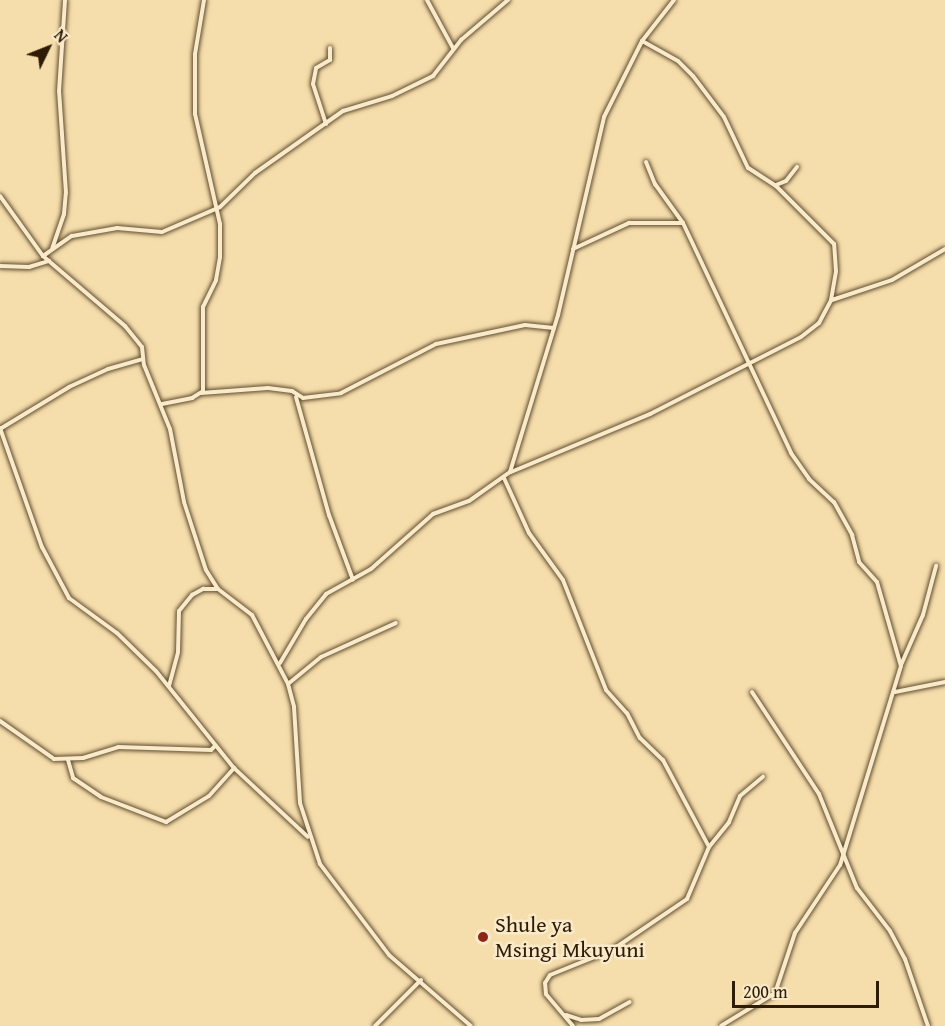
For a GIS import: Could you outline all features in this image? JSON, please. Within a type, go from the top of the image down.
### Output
[{"type":"street","points":[[52,250],[64,214],[66,193],[59,91],[65,0]]},
{"type":"street","points":[[200,393],[205,373],[203,307],[216,280],[220,256],[217,208],[195,107],[195,54],[204,0]]},
{"type":"street","points":[[427,0],[453,48]]},
{"type":"street","points":[[44,256],[72,236],[108,228],[162,232],[217,208],[232,198],[255,173],[343,111],[392,96],[433,76],[453,48],[508,0]]},
{"type":"street","points":[[510,472],[554,328],[604,117],[642,41],[674,0]]},
{"type":"street","points":[[280,663],[319,602],[389,554],[433,514],[469,501],[510,472],[552,458],[651,414],[810,332],[831,300],[836,248],[776,186],[748,168],[724,117],[693,76],[678,61],[642,41]]},
{"type":"street","points":[[326,123],[313,84],[316,68],[330,60],[330,48]]},
{"type":"street","points":[[646,162],[655,184],[684,224],[791,453],[809,479],[834,502],[852,535],[859,562],[877,582],[901,666]]},
{"type":"street","points":[[776,186],[786,181],[797,167]]},
{"type":"street","points":[[0,196],[44,256],[134,335],[142,347],[142,359],[162,404],[196,541],[218,589],[248,610],[280,663],[288,684],[294,707],[300,803],[309,837],[320,864],[380,946],[471,1026]]},
{"type":"street","points":[[573,249],[630,223],[684,224]]},
{"type":"street","points":[[831,300],[892,280],[945,249]]},
{"type":"street","points":[[0,266],[29,267],[49,261]]},
{"type":"street","points":[[297,397],[347,391],[378,371],[436,344],[525,325],[554,328]]},
{"type":"street","points":[[142,359],[108,369],[69,387],[0,429],[60,585],[69,598],[117,633],[169,686],[234,768],[309,837]]},
{"type":"street","points":[[162,404],[200,393],[268,388],[292,391],[297,397],[327,508],[353,580]]},
{"type":"street","points":[[504,478],[529,533],[563,580],[606,690],[627,713],[640,738],[663,760],[709,846]]},
{"type":"street","points":[[721,1026],[775,993],[795,933],[842,859],[895,692],[901,666],[923,615],[936,566]]},
{"type":"street","points":[[169,686],[178,652],[179,611],[198,592],[218,589]]},
{"type":"street","points":[[288,684],[321,657],[396,623]]},
{"type":"street","points":[[895,692],[945,682]]},
{"type":"street","points":[[752,692],[819,794],[842,859],[861,895],[890,931],[905,958],[928,1026]]},
{"type":"street","points":[[0,721],[47,756],[68,760],[118,747],[212,750],[215,746]]},
{"type":"street","points":[[68,760],[73,778],[94,793],[166,822],[209,796],[234,768]]},
{"type":"street","points":[[573,1026],[546,994],[545,983],[550,975],[612,950],[687,899],[709,846],[729,822],[745,788],[763,777]]},
{"type":"street","points":[[375,1026],[421,980]]},
{"type":"street","points":[[563,1013],[594,1020],[610,1016],[630,1002]]},
{"type":"place","name":"Shule ya Msingi Mkuyuni","points":[[483,937]]}]
